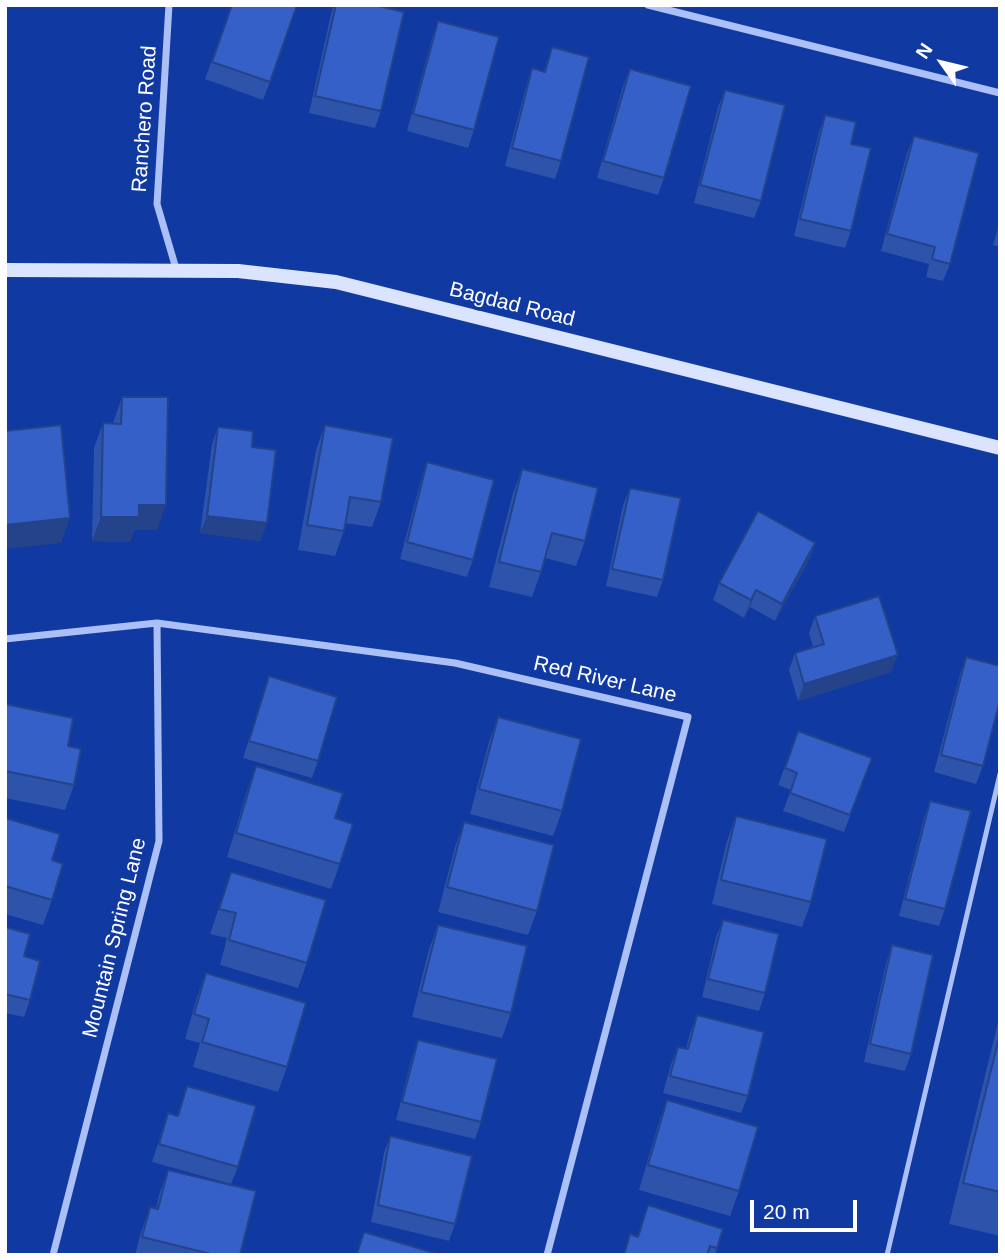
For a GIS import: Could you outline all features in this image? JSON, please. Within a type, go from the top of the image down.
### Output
[{"type":"street","name":"Ranchero Road","points":[[169,5],[157,204],[177,273]]},
{"type":"street","points":[[648,5],[1000,93]]},
{"type":"street","name":"Bagdad Road","points":[[5,270],[177,273],[237,271],[336,282],[1000,448]]},
{"type":"street","name":"Red River Lane","points":[[5,639],[157,623],[455,663],[688,717],[547,1255]]},
{"type":"street","name":"Mountain Spring Lane","points":[[53,1255],[159,842],[157,623]]},
{"type":"lane","points":[[887,1255],[1000,774]]},
{"type":"building","points":[[232,5],[297,5],[270,82],[212,62]]},
{"type":"building","points":[[336,5],[375,5],[404,12],[381,111],[315,96]]},
{"type":"building","points":[[438,21],[499,37],[474,130],[413,114]]},
{"type":"building","points":[[552,47],[589,57],[561,161],[512,148],[532,68],[545,72]]},
{"type":"building","points":[[630,69],[691,86],[664,178],[603,161]]},
{"type":"building","points":[[725,90],[785,105],[761,201],[700,185]]},
{"type":"building","points":[[825,115],[856,122],[851,144],[871,148],[851,231],[800,219]]},
{"type":"building","points":[[914,136],[979,153],[950,264],[932,259],[935,247],[887,234]]},
{"type":"building","points":[[122,397],[168,397],[166,505],[139,505],[139,517],[101,517],[103,423],[121,424]]},
{"type":"building","points":[[61,425],[70,518],[5,525],[5,431]]},
{"type":"building","points":[[325,425],[393,438],[381,502],[350,497],[344,531],[307,525]]},
{"type":"building","points":[[218,427],[253,431],[252,447],[276,450],[267,523],[207,516]]},
{"type":"building","points":[[427,462],[494,480],[473,560],[407,542]]},
{"type":"building","points":[[522,469],[598,488],[585,541],[552,533],[541,572],[499,562]]},
{"type":"building","points":[[630,488],[681,498],[663,580],[612,569]]},
{"type":"building","points":[[758,511],[815,543],[782,604],[756,590],[751,600],[719,583]]},
{"type":"building","points":[[879,596],[898,655],[804,684],[795,653],[824,644],[815,616]]},
{"type":"building","points":[[966,657],[1000,666],[1000,700],[983,766],[941,755]]},
{"type":"building","points":[[269,676],[337,697],[318,761],[249,741]]},
{"type":"building","points":[[5,704],[73,718],[68,746],[81,749],[74,785],[5,771]]},
{"type":"building","points":[[498,717],[581,739],[562,811],[479,789]]},
{"type":"building","points":[[798,731],[872,758],[850,815],[790,793],[797,773],[785,768]]},
{"type":"building","points":[[256,766],[343,793],[335,818],[353,824],[340,864],[236,833]]},
{"type":"building","points":[[930,801],[971,811],[945,909],[905,899]]},
{"type":"building","points":[[736,816],[827,839],[811,902],[721,880]]},
{"type":"building","points":[[5,818],[60,834],[52,860],[63,864],[52,900],[5,886]]},
{"type":"building","points":[[464,822],[554,845],[537,911],[447,887]]},
{"type":"building","points":[[231,872],[326,900],[307,963],[229,940],[236,913],[219,909]]},
{"type":"building","points":[[723,920],[779,934],[765,993],[708,979]]},
{"type":"building","points":[[438,925],[527,946],[511,1013],[421,992]]},
{"type":"building","points":[[5,927],[30,934],[24,956],[40,961],[30,1000],[5,994]]},
{"type":"building","points":[[892,945],[933,955],[911,1054],[870,1044]]},
{"type":"building","points":[[206,973],[306,1003],[287,1067],[202,1042],[209,1019],[194,1014]]},
{"type":"building","points":[[697,1015],[764,1032],[748,1096],[670,1076],[678,1047],[688,1049]]},
{"type":"building","points":[[1000,1034],[1000,1192],[963,1183]]},
{"type":"building","points":[[418,1040],[497,1059],[481,1122],[402,1102]]},
{"type":"building","points":[[187,1086],[256,1106],[238,1167],[159,1144],[168,1113],[178,1116]]},
{"type":"building","points":[[667,1100],[758,1127],[739,1191],[648,1165]]},
{"type":"building","points":[[390,1136],[472,1156],[455,1224],[378,1205]]},
{"type":"building","points":[[168,1170],[256,1191],[240,1255],[215,1255],[142,1237],[150,1207],[158,1209]]},
{"type":"building","points":[[648,1205],[723,1229],[717,1248],[710,1246],[707,1255],[624,1255],[630,1234],[638,1237]]},
{"type":"building","points":[[364,1232],[441,1255],[360,1255],[357,1254]]}]
